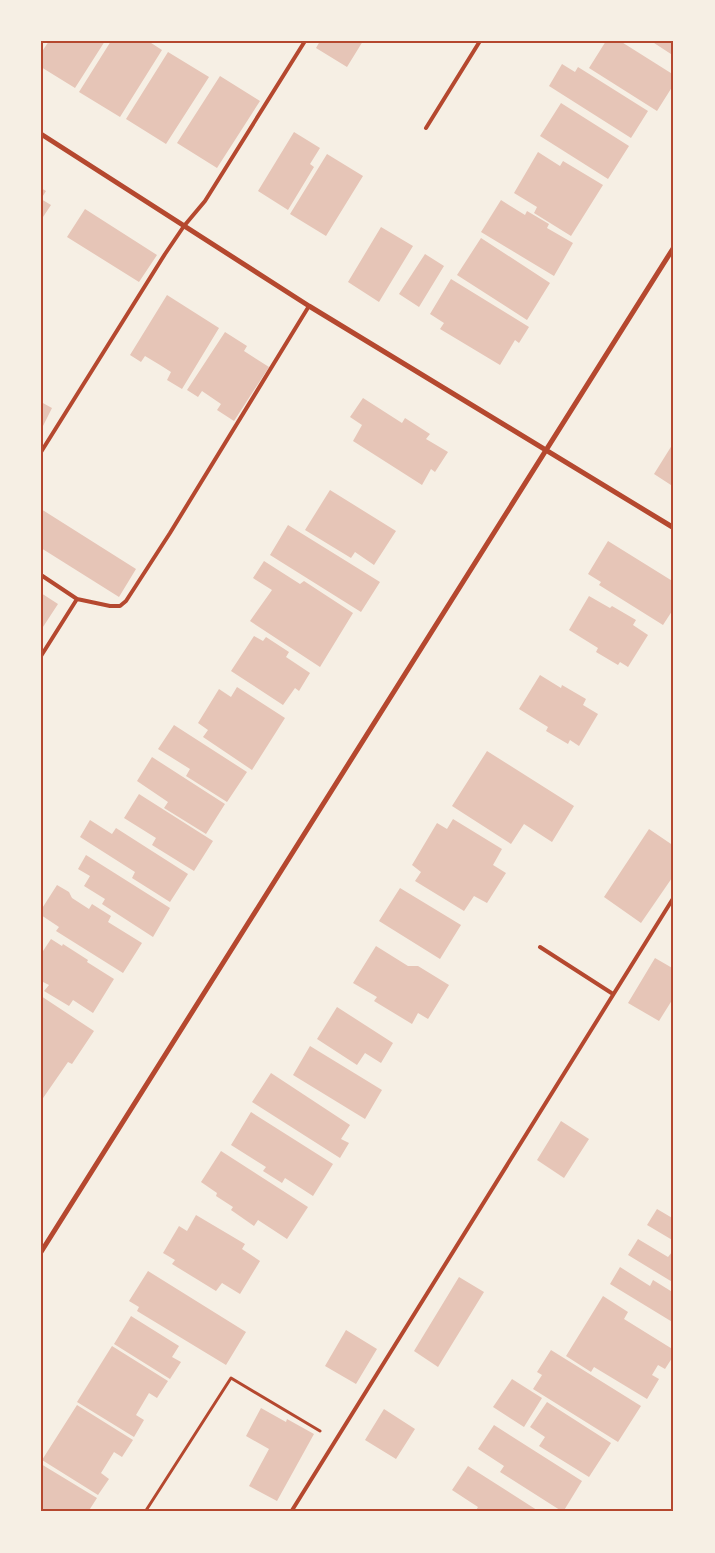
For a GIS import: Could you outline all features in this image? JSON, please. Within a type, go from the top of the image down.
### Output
[{"type":"street","points":[[41,134],[309,306],[674,528]]},
{"type":"street","points":[[41,1252],[674,247]]},
{"type":"lane","points":[[41,452],[165,254],[204,201],[305,41]]},
{"type":"lane","points":[[426,128],[480,41]]},
{"type":"lane","points":[[41,575],[77,599],[110,606],[120,606],[126,601],[170,533],[309,306]]},
{"type":"lane","points":[[41,656],[77,599]]},
{"type":"lane","points":[[291,1512],[334,1440],[674,897]]},
{"type":"lane","points":[[540,947],[613,994]]},
{"type":"path","points":[[145,1512],[231,1378],[334,1440]]},
{"type":"building","points":[[49,41],[105,41],[75,88],[41,67],[41,53]]},
{"type":"building","points":[[111,41],[148,41],[162,50],[120,117],[79,92]]},
{"type":"building","points":[[320,41],[363,41],[347,67],[316,48]]},
{"type":"building","points":[[606,41],[620,41],[674,75],[674,84],[657,111],[589,68]]},
{"type":"building","points":[[651,41],[674,41],[674,56]]},
{"type":"building","points":[[168,52],[209,77],[166,144],[126,119]]},
{"type":"building","points":[[562,64],[575,72],[578,67],[648,111],[631,138],[549,86]]},
{"type":"building","points":[[220,76],[260,101],[217,168],[177,143]]},
{"type":"building","points":[[561,103],[629,146],[608,179],[540,136]]},
{"type":"building","points":[[294,132],[320,148],[310,164],[314,167],[288,210],[258,191]]},
{"type":"building","points":[[538,152],[560,166],[563,161],[603,185],[571,236],[534,213],[537,207],[514,193]]},
{"type":"building","points":[[327,154],[363,176],[326,236],[290,214]]},
{"type":"building","points":[[41,188],[46,191],[41,199]]},
{"type":"building","points":[[41,199],[51,205],[41,220]]},
{"type":"building","points":[[501,200],[525,215],[527,211],[549,224],[547,228],[573,243],[554,276],[481,232]]},
{"type":"building","points":[[85,209],[157,255],[139,282],[67,237]]},
{"type":"building","points":[[381,227],[413,246],[379,302],[348,282]]},
{"type":"building","points":[[481,238],[550,283],[527,320],[457,275]]},
{"type":"building","points":[[425,254],[444,266],[419,307],[399,294]]},
{"type":"building","points":[[451,279],[529,327],[519,343],[515,340],[500,365],[440,329],[444,323],[430,314]]},
{"type":"building","points":[[167,295],[219,328],[182,389],[167,380],[171,372],[145,356],[141,362],[130,355]]},
{"type":"building","points":[[225,332],[247,346],[244,351],[269,367],[234,421],[217,410],[221,404],[202,391],[198,397],[187,390]]},
{"type":"building","points":[[363,398],[402,423],[405,418],[430,434],[426,439],[448,452],[435,472],[431,469],[422,485],[353,441],[362,425],[350,417]]},
{"type":"building","points":[[41,402],[52,408],[43,426],[41,425]]},
{"type":"building","points":[[674,442],[674,487],[654,474]]},
{"type":"building","points":[[330,490],[396,531],[374,565],[355,552],[351,558],[305,530]]},
{"type":"building","points":[[41,509],[136,569],[119,597],[41,548]]},
{"type":"building","points":[[288,525],[380,582],[361,612],[270,555]]},
{"type":"building","points":[[608,541],[674,582],[674,608],[663,625],[599,585],[601,582],[588,574]]},
{"type":"building","points":[[264,561],[300,584],[304,581],[353,613],[320,667],[250,621],[272,590],[253,578]]},
{"type":"building","points":[[41,593],[58,604],[41,630]]},
{"type":"building","points":[[589,596],[610,608],[612,606],[636,620],[633,625],[648,635],[628,667],[620,662],[618,665],[596,652],[598,648],[569,630]]},
{"type":"building","points":[[254,636],[263,641],[266,637],[289,652],[286,657],[310,673],[299,691],[295,688],[283,705],[231,671]]},
{"type":"building","points":[[540,675],[561,688],[562,685],[586,699],[583,705],[598,714],[579,746],[570,740],[568,744],[546,731],[548,727],[519,709]]},
{"type":"building","points":[[237,687],[285,718],[252,770],[203,737],[208,730],[198,723],[219,689],[231,697]]},
{"type":"building","points":[[174,725],[247,772],[227,802],[186,776],[190,769],[158,749]]},
{"type":"building","points":[[487,751],[574,806],[552,842],[524,824],[511,844],[452,806]]},
{"type":"building","points":[[152,757],[225,804],[206,834],[164,808],[168,802],[137,781]]},
{"type":"building","points":[[139,794],[213,841],[194,871],[152,845],[156,838],[124,818]]},
{"type":"building","points":[[453,819],[502,849],[493,865],[506,873],[487,903],[474,896],[464,911],[415,881],[421,872],[412,865],[437,823],[447,829]]},
{"type":"building","points":[[90,820],[112,834],[116,828],[188,874],[170,902],[132,878],[135,872],[80,837]]},
{"type":"building","points":[[649,829],[674,846],[674,875],[641,923],[604,897]]},
{"type":"building","points":[[86,855],[170,908],[153,937],[102,904],[105,899],[84,886],[90,876],[78,869]]},
{"type":"building","points":[[57,885],[69,892],[72,898],[89,909],[92,904],[111,916],[108,922],[142,943],[123,973],[56,931],[59,927],[41,915],[41,910]]},
{"type":"building","points":[[400,888],[461,925],[440,959],[379,921]]},
{"type":"building","points":[[51,939],[62,946],[63,944],[114,979],[93,1013],[73,1000],[69,1006],[44,991],[49,985],[41,981],[41,954]]},
{"type":"building","points":[[376,946],[408,966],[418,966],[449,985],[428,1019],[418,1013],[412,1024],[374,1001],[377,997],[353,983]]},
{"type":"building","points":[[655,958],[674,969],[674,997],[659,1021],[628,1003]]},
{"type":"building","points":[[41,996],[94,1031],[72,1064],[68,1062],[41,1101]]},
{"type":"building","points":[[337,1007],[393,1043],[381,1063],[365,1053],[357,1065],[317,1039]]},
{"type":"building","points":[[310,1046],[382,1090],[365,1119],[293,1075]]},
{"type":"building","points":[[271,1073],[350,1125],[341,1139],[349,1143],[340,1158],[252,1102]]},
{"type":"building","points":[[251,1112],[333,1164],[313,1196],[285,1178],[282,1183],[263,1171],[266,1167],[231,1145]]},
{"type":"building","points":[[561,1121],[589,1139],[564,1178],[537,1160]]},
{"type":"building","points":[[221,1151],[308,1207],[287,1239],[258,1220],[254,1226],[231,1210],[233,1207],[216,1196],[217,1193],[201,1182]]},
{"type":"building","points":[[657,1209],[674,1219],[674,1241],[647,1225]]},
{"type":"building","points":[[196,1215],[245,1244],[242,1249],[260,1261],[240,1294],[222,1283],[216,1291],[172,1264],[175,1260],[163,1253],[179,1226],[187,1231]]},
{"type":"building","points":[[638,1239],[668,1257],[672,1252],[674,1253],[674,1283],[628,1255]]},
{"type":"building","points":[[620,1267],[650,1286],[653,1280],[674,1293],[674,1323],[610,1284]]},
{"type":"building","points":[[148,1271],[246,1332],[226,1365],[137,1311],[139,1307],[129,1301]]},
{"type":"building","points":[[459,1277],[484,1292],[438,1367],[414,1351]]},
{"type":"building","points":[[603,1296],[628,1312],[624,1319],[674,1350],[674,1355],[665,1369],[658,1365],[652,1375],[659,1379],[647,1399],[594,1367],[591,1372],[566,1356]]},
{"type":"building","points":[[131,1316],[179,1346],[172,1357],[181,1362],[170,1379],[114,1344]]},
{"type":"building","points":[[346,1330],[377,1349],[356,1384],[325,1366]]},
{"type":"building","points":[[112,1346],[168,1381],[157,1398],[149,1393],[136,1415],[144,1420],[134,1437],[77,1402]]},
{"type":"building","points":[[551,1350],[641,1406],[618,1442],[533,1389],[542,1375],[537,1372]]},
{"type":"building","points":[[512,1379],[542,1398],[524,1427],[493,1407]]},
{"type":"building","points":[[547,1402],[611,1443],[589,1477],[539,1446],[545,1437],[530,1427]]},
{"type":"building","points":[[77,1405],[133,1440],[122,1457],[114,1452],[101,1473],[109,1479],[98,1495],[42,1460]]},
{"type":"building","points":[[261,1408],[286,1422],[287,1419],[314,1434],[277,1501],[249,1486],[269,1449],[246,1436]]},
{"type":"building","points":[[384,1409],[415,1429],[396,1459],[365,1440]]},
{"type":"building","points":[[494,1425],[582,1481],[563,1512],[500,1472],[504,1466],[478,1449]]},
{"type":"building","points":[[41,1464],[97,1498],[88,1512],[78,1510],[77,1512],[41,1512]]},
{"type":"building","points":[[468,1466],[540,1512],[475,1512],[478,1507],[452,1490]]}]
